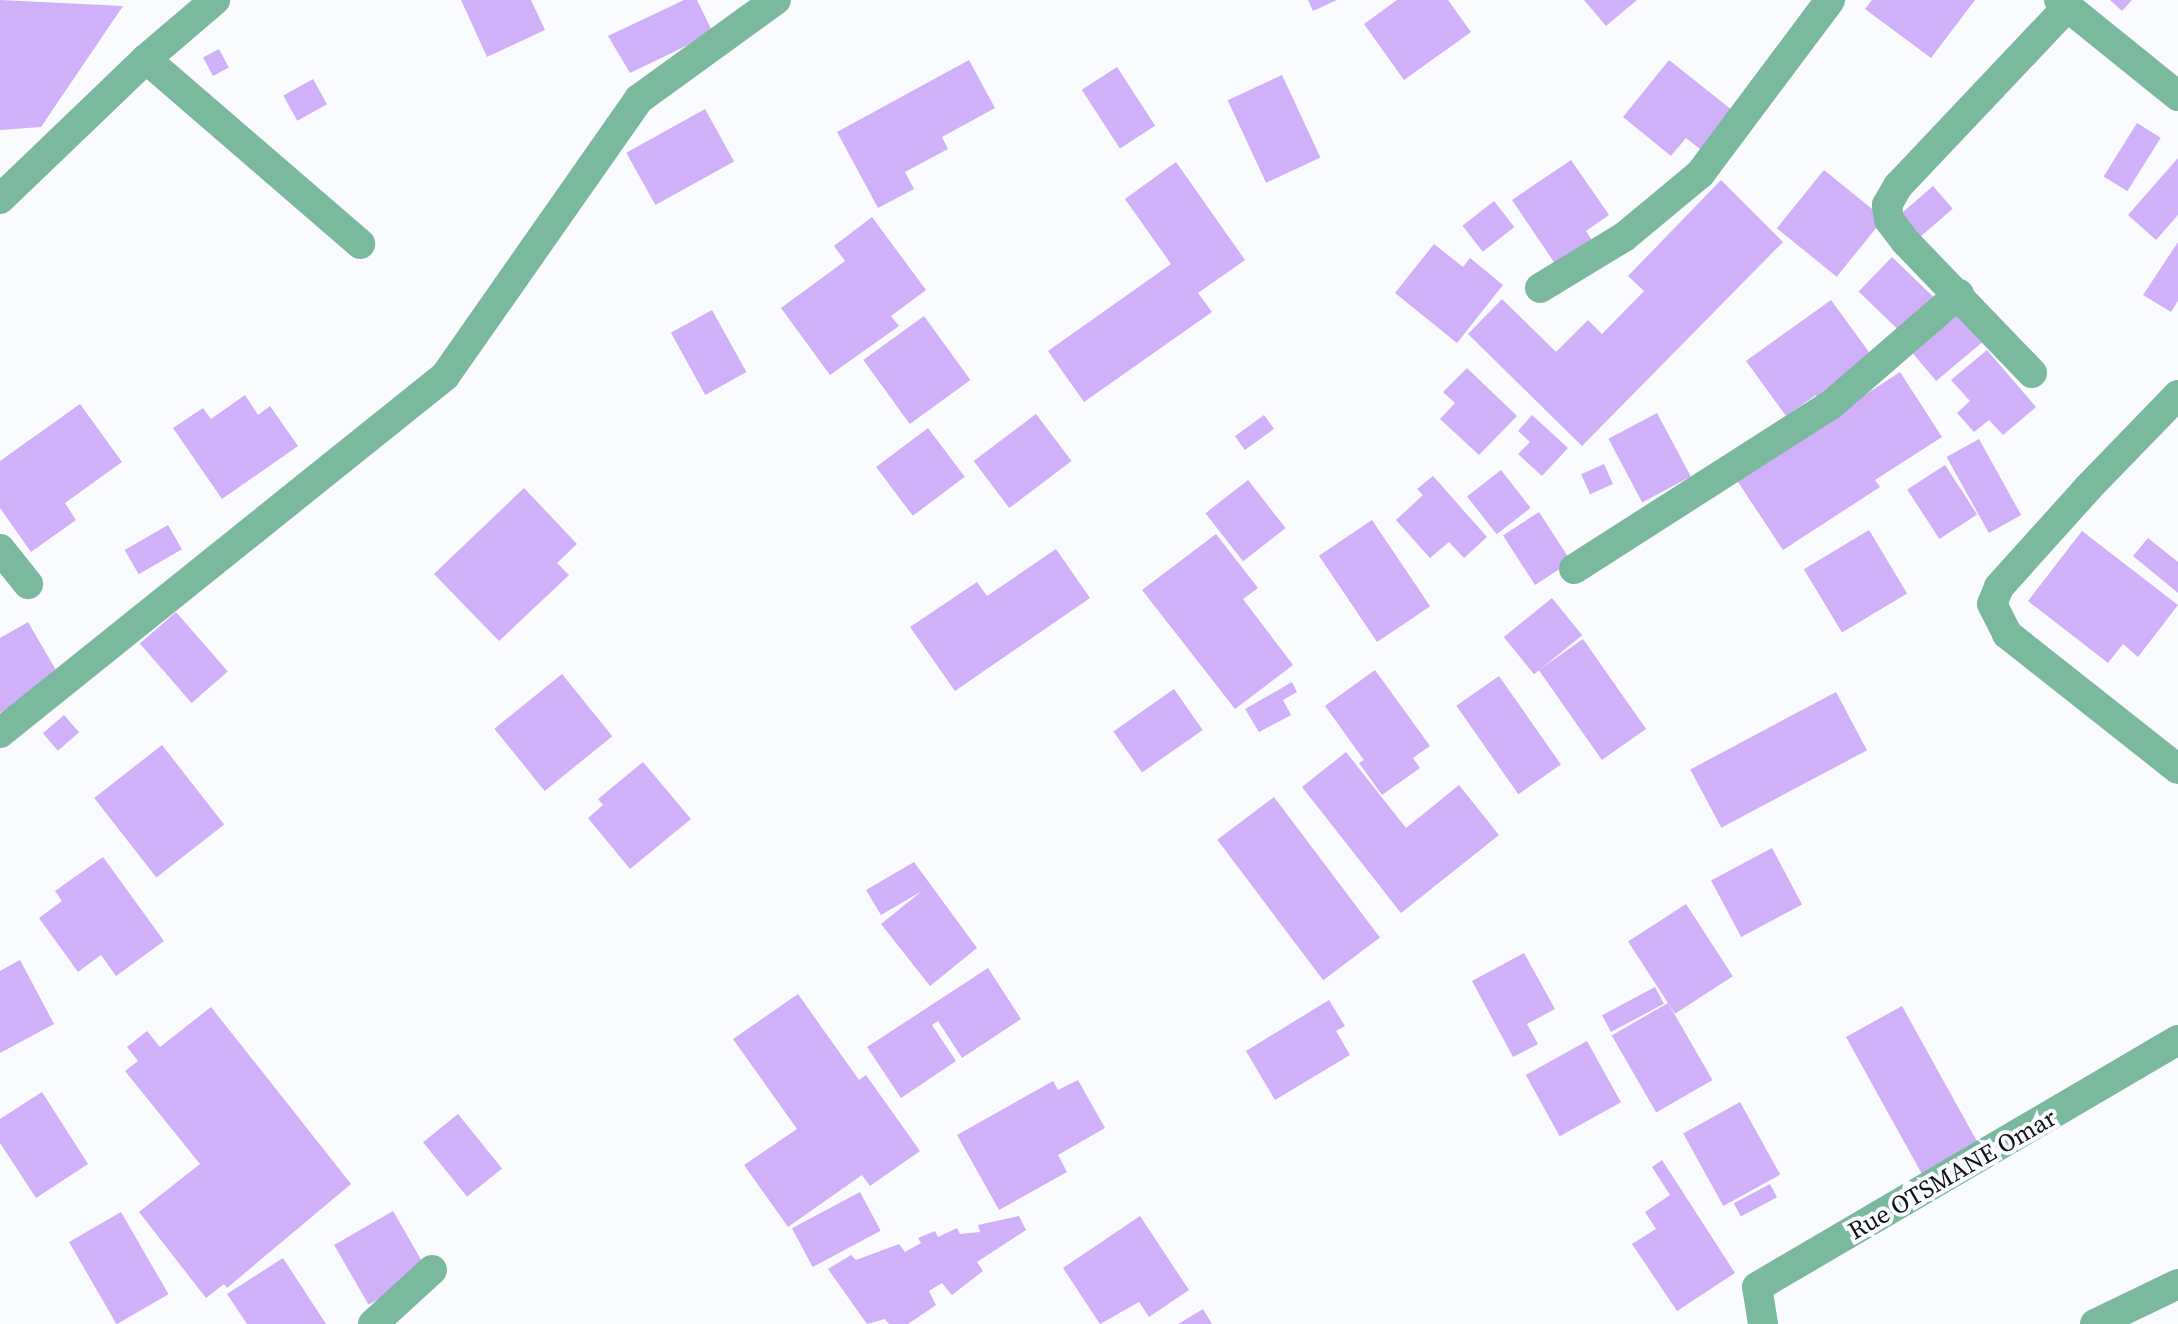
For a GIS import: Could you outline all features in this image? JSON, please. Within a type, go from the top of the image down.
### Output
[{"type":"street","points":[[0,199],[146,58],[216,0]]},
{"type":"street","points":[[0,733],[445,376],[639,100],[776,0]]},
{"type":"street","points":[[1540,288],[1624,237],[1700,174],[1830,0]]},
{"type":"street","points":[[2032,373],[1905,241],[1889,220],[1887,204],[2063,4],[2178,96]]},
{"type":"street","points":[[146,58],[360,244]]},
{"type":"street","points":[[1574,569],[1832,404],[1959,294]]},
{"type":"street","points":[[2178,395],[1999,587],[1992,604],[2007,634],[2178,769]]},
{"type":"street","points":[[0,549],[28,584]]},
{"type":"street","name":"Rue OTSMANE Omar","points":[[1763,1324],[1757,1287],[2178,1040]]},
{"type":"street","points":[[373,1324],[432,1270]]},
{"type":"street","points":[[2094,1324],[2178,1284]]},
{"type":"building","points":[[0,0],[123,6],[41,127],[0,130]]},
{"type":"building","points":[[461,0],[531,0],[545,30],[487,57]]},
{"type":"building","points":[[684,0],[697,0],[713,33],[630,73],[608,36]]},
{"type":"building","points":[[1308,0],[1337,0],[1313,11]]},
{"type":"building","points":[[1397,0],[1448,0],[1471,32],[1404,80],[1364,24]]},
{"type":"building","points":[[1584,0],[1637,0],[1606,26]]},
{"type":"building","points":[[1872,0],[1975,0],[1931,58],[1865,9]]},
{"type":"building","points":[[2110,0],[2132,0],[2122,11]]},
{"type":"building","points":[[219,49],[229,68],[213,76],[203,57]]},
{"type":"building","points":[[969,60],[995,108],[942,137],[948,149],[905,172],[914,189],[878,208],[837,132]]},
{"type":"building","points":[[1669,60],[1742,118],[1710,157],[1686,138],[1671,156],[1623,117]]},
{"type":"building","points":[[1117,67],[1155,126],[1120,149],[1082,90]]},
{"type":"building","points":[[1282,75],[1320,157],[1266,183],[1228,100]]},
{"type":"building","points":[[313,79],[327,104],[297,121],[283,95]]},
{"type":"building","points":[[705,109],[734,161],[655,205],[626,153]]},
{"type":"building","points":[[2137,123],[2161,138],[2127,191],[2104,176]]},
{"type":"building","points":[[2178,158],[2178,215],[2156,240],[2128,215]]},
{"type":"building","points":[[1571,160],[1609,215],[1586,231],[1598,249],[1562,274],[1512,200]]},
{"type":"building","points":[[1176,162],[1245,260],[1198,293],[1212,312],[1084,402],[1048,351],[1171,264],[1125,199]]},
{"type":"building","points":[[1824,170],[1884,218],[1837,277],[1777,228]]},
{"type":"building","points":[[1721,180],[1783,242],[1582,446],[1468,334],[1502,299],[1556,352],[1588,320],[1602,334],[1644,291],[1628,276]]},
{"type":"building","points":[[1933,186],[1953,209],[1918,239],[1898,216]]},
{"type":"building","points":[[1494,201],[1514,227],[1483,252],[1462,226]]},
{"type":"building","points":[[872,217],[926,290],[891,316],[899,326],[830,375],[781,308],[845,261],[834,246]]},
{"type":"building","points":[[2178,242],[2178,301],[2171,312],[2143,295]]},
{"type":"building","points":[[1434,244],[1463,267],[1470,258],[1503,285],[1457,343],[1395,293]]},
{"type":"building","points":[[1892,257],[1937,301],[1904,335],[1859,292]]},
{"type":"building","points":[[1831,300],[1877,363],[1822,403],[1816,395],[1786,416],[1746,361]]},
{"type":"building","points":[[1952,305],[1983,342],[1936,381],[1905,344]]},
{"type":"building","points":[[712,310],[746,372],[705,395],[671,333]]},
{"type":"building","points":[[924,316],[970,380],[910,424],[863,360]]},
{"type":"building","points":[[1987,350],[2036,407],[2003,435],[1989,420],[1974,432],[1957,413],[1970,401],[1951,380]]},
{"type":"building","points":[[1467,368],[1517,416],[1479,455],[1440,419],[1455,403],[1443,392]]},
{"type":"building","points":[[1900,372],[1942,437],[1875,480],[1880,487],[1783,550],[1736,479]]},
{"type":"building","points":[[245,395],[258,415],[270,406],[298,446],[222,499],[173,428],[203,408],[211,419]]},
{"type":"building","points":[[80,404],[122,462],[65,503],[76,520],[31,552],[0,508],[0,461]]},
{"type":"building","points":[[1657,413],[1691,477],[1642,502],[1608,439]]},
{"type":"building","points":[[1036,414],[1072,461],[1009,508],[974,461]]},
{"type":"building","points":[[1264,415],[1274,429],[1245,450],[1235,436]]},
{"type":"building","points":[[1532,415],[1568,448],[1542,476],[1518,454],[1530,442],[1518,431]]},
{"type":"building","points":[[928,428],[965,477],[913,516],[876,467]]},
{"type":"building","points":[[1979,439],[2021,515],[1989,533],[1947,457]]},
{"type":"building","points":[[1604,464],[1613,484],[1590,494],[1581,474]]},
{"type":"building","points":[[1945,465],[1977,514],[1939,539],[1907,490]]},
{"type":"building","points":[[1501,470],[1531,508],[1497,534],[1467,496]]},
{"type":"building","points":[[1433,476],[1487,537],[1464,558],[1449,542],[1430,558],[1396,520],[1423,495],[1417,489]]},
{"type":"building","points":[[1248,480],[1286,528],[1243,561],[1205,513]]},
{"type":"building","points":[[524,488],[577,544],[557,563],[569,575],[499,641],[434,574]]},
{"type":"building","points":[[1539,512],[1571,561],[1535,585],[1503,535]]},
{"type":"building","points":[[1372,520],[1430,606],[1377,642],[1319,556]]},
{"type":"building","points":[[168,525],[182,549],[139,574],[125,550]]},
{"type":"building","points":[[1869,530],[1907,593],[1842,633],[1804,569]]},
{"type":"building","points":[[2082,531],[2178,605],[2138,657],[2123,644],[2108,663],[2028,601]]},
{"type":"building","points":[[1216,534],[1258,588],[1243,599],[1293,665],[1235,709],[1142,590]]},
{"type":"building","points":[[2148,538],[2178,562],[2178,593],[2133,556]]},
{"type":"building","points":[[1056,549],[1090,598],[955,691],[910,627],[977,582],[987,596]]},
{"type":"building","points":[[1552,598],[1582,635],[1534,674],[1504,637]]},
{"type":"building","points":[[176,612],[228,672],[192,703],[140,643]]},
{"type":"building","points":[[28,622],[60,677],[0,713],[0,638]]},
{"type":"building","points":[[1583,639],[1646,729],[1602,760],[1539,670]]},
{"type":"building","points":[[1375,670],[1430,746],[1413,758],[1420,768],[1382,795],[1359,763],[1364,760],[1325,706]]},
{"type":"building","points":[[562,674],[612,736],[545,791],[494,729]]},
{"type":"building","points":[[1499,676],[1561,764],[1518,794],[1456,706]]},
{"type":"building","points":[[1292,682],[1297,692],[1283,700],[1291,715],[1259,732],[1245,709]]},
{"type":"building","points":[[1174,689],[1203,730],[1142,772],[1113,731]]},
{"type":"building","points":[[1836,692],[1867,750],[1721,828],[1690,769]]},
{"type":"building","points":[[64,715],[79,732],[58,751],[43,733]]},
{"type":"building","points":[[162,745],[224,825],[156,878],[94,798]]},
{"type":"building","points":[[1346,752],[1406,828],[1459,785],[1499,835],[1401,913],[1302,787]]},
{"type":"building","points":[[643,762],[691,819],[630,869],[588,818],[603,805],[598,799]]},
{"type":"building","points":[[1274,797],[1380,938],[1323,980],[1217,840]]},
{"type":"building","points":[[1772,848],[1802,905],[1741,937],[1711,880]]},
{"type":"building","points":[[103,857],[164,941],[116,976],[101,955],[78,972],[39,918],[62,901],[55,891]]},
{"type":"building","points":[[914,862],[977,948],[930,986],[881,924],[922,891],[881,915],[866,890]]},
{"type":"building","points":[[1686,904],[1733,976],[1675,1014],[1628,942]]},
{"type":"building","points":[[1524,953],[1555,1009],[1527,1024],[1538,1044],[1513,1057],[1472,981]]},
{"type":"building","points":[[20,960],[54,1024],[0,1053],[0,971]]},
{"type":"building","points":[[988,968],[1021,1019],[962,1058],[938,1021],[932,1025],[956,1061],[901,1098],[867,1047]]},
{"type":"building","points":[[1655,987],[1664,1004],[1611,1032],[1602,1015]]},
{"type":"building","points":[[798,994],[859,1080],[866,1075],[920,1151],[870,1186],[862,1175],[788,1227],[744,1165],[797,1129],[733,1039]]},
{"type":"building","points":[[1329,1000],[1345,1026],[1336,1031],[1350,1055],[1275,1100],[1246,1051]]},
{"type":"building","points":[[1668,1003],[1712,1080],[1656,1113],[1612,1036]]},
{"type":"building","points":[[1902,1006],[1978,1142],[1922,1173],[1846,1037]]},
{"type":"building","points":[[211,1007],[351,1184],[227,1288],[224,1284],[206,1298],[139,1212],[200,1164],[125,1071],[138,1061],[127,1047],[147,1031],[160,1047]]},
{"type":"building","points":[[1587,1041],[1621,1102],[1560,1136],[1526,1075]]},
{"type":"building","points":[[1078,1080],[1105,1128],[1058,1155],[1067,1172],[999,1210],[957,1135],[1053,1081],[1058,1090]]},
{"type":"building","points":[[42,1092],[88,1164],[36,1198],[0,1143],[0,1119]]},
{"type":"building","points":[[1740,1102],[1780,1175],[1723,1206],[1683,1134]]},
{"type":"building","points":[[458,1114],[502,1168],[467,1197],[423,1142]]},
{"type":"building","points":[[1662,1160],[1735,1273],[1677,1311],[1632,1244],[1656,1229],[1645,1212],[1670,1195],[1652,1167]]},
{"type":"building","points":[[1770,1184],[1777,1197],[1741,1216],[1734,1203]]},
{"type":"building","points":[[860,1192],[881,1231],[813,1267],[792,1228]]},
{"type":"building","points":[[393,1211],[428,1271],[369,1305],[334,1245]]},
{"type":"building","points":[[121,1212],[168,1294],[116,1324],[69,1242]]},
{"type":"building","points":[[1019,1216],[1026,1230],[977,1262],[983,1271],[952,1295],[942,1283],[929,1291],[936,1305],[908,1324],[889,1324],[885,1319],[867,1324],[828,1269],[851,1255],[856,1260],[899,1244],[905,1252],[921,1243],[918,1238],[935,1231],[938,1237],[957,1228],[960,1234],[980,1232],[978,1225]]},
{"type":"building","points":[[1140,1216],[1189,1290],[1149,1317],[1139,1302],[1100,1324],[1063,1268]]},
{"type":"building","points":[[283,1258],[326,1324],[247,1324],[227,1294]]},
{"type":"building","points":[[1203,1309],[1212,1324],[1178,1324]]}]
